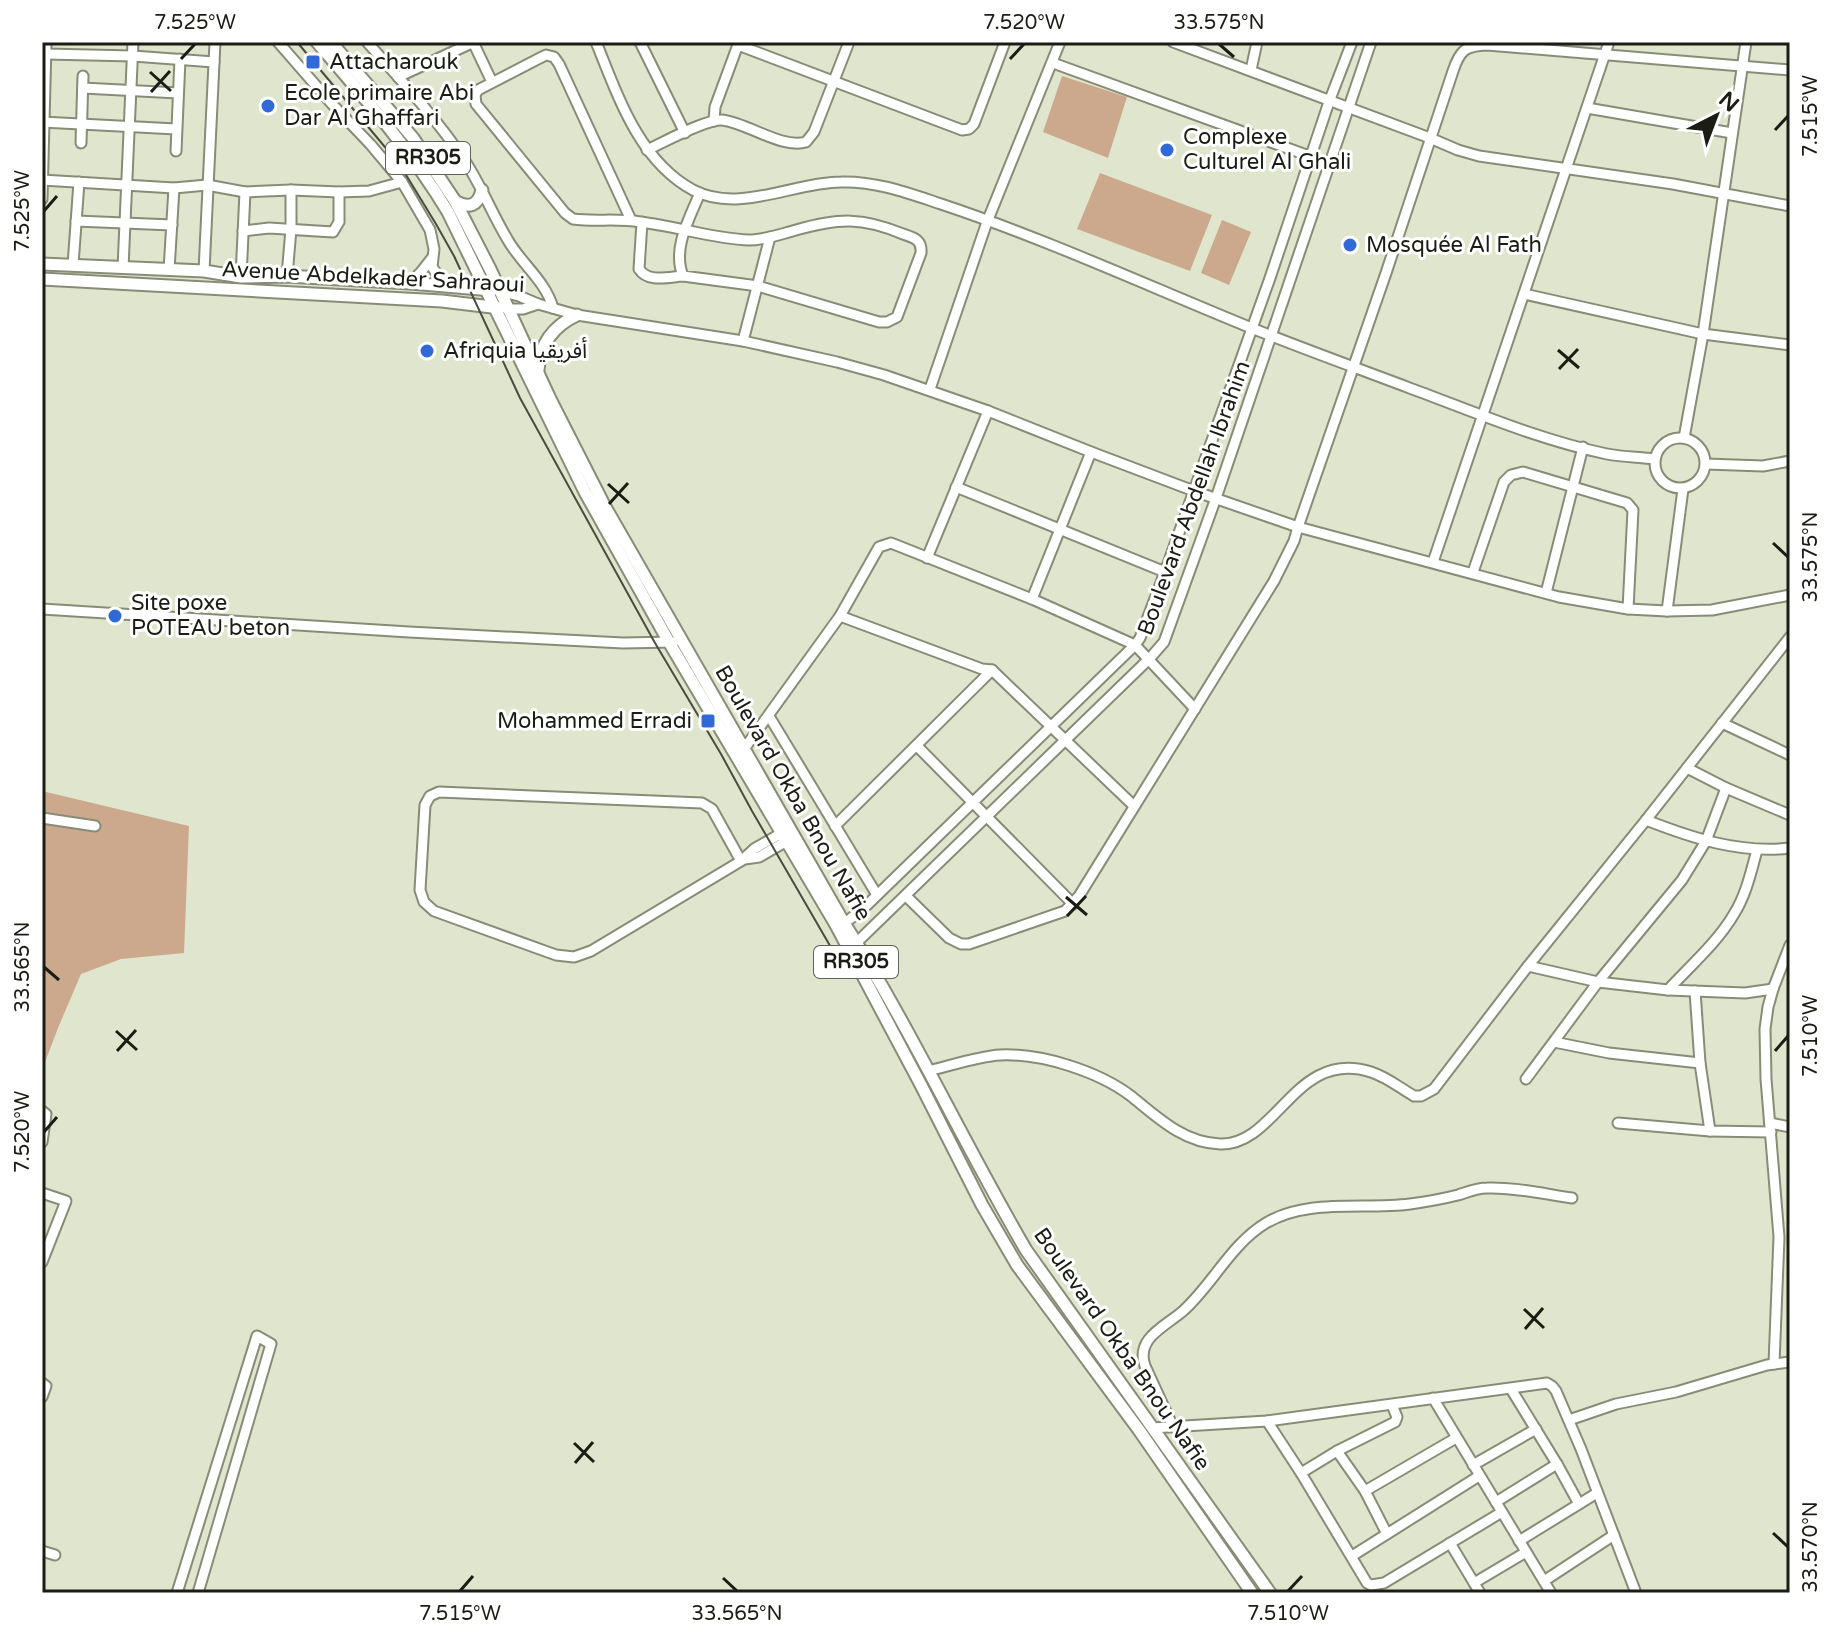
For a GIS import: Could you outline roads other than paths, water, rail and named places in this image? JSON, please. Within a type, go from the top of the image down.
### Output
[{"type":"main road","name":"Boulevard Okba Bnou Nafie","points":[[317,42],[396,136],[448,212],[486,289],[502,308],[604,505],[744,749],[788,835]]},
{"type":"main road","name":"Boulevard Okba Bnou Nafie","points":[[331,42],[413,138],[455,201],[499,291],[502,308],[579,479],[669,642],[853,946],[982,1205],[1017,1265],[1139,1430],[1252,1593]]},
{"type":"main road","points":[[455,201],[465,206],[474,205],[480,199],[482,190]]},
{"type":"main road","name":"Avenue Abdelkader Sahraoui","points":[[42,264],[204,271],[241,277],[287,276],[445,285],[499,291]]},
{"type":"main road","name":"Avenue Abdelkader Sahraoui","points":[[42,279],[442,301],[502,308]]},
{"type":"main road","points":[[538,375],[539,358],[545,342],[555,328],[577,315]]},
{"type":"main road","name":"Boulevard Okba Bnou Nafie","points":[[853,946],[886,991],[1026,1250],[1270,1593]]},
{"type":"main road","points":[[1226,1557],[1238,1549]]},
{"type":"street","points":[[123,268],[133,42]]},
{"type":"street","points":[[204,271],[215,42]]},
{"type":"street","points":[[278,42],[402,182],[430,230],[434,243],[432,267],[445,285]]},
{"type":"street","points":[[367,42],[456,148],[509,242],[544,287],[553,308]]},
{"type":"street","points":[[398,77],[474,42],[492,82]]},
{"type":"street","points":[[596,42],[647,150],[678,181],[700,193],[733,198],[753,197],[817,183],[843,182],[891,188],[1063,249],[1252,328],[1526,431],[1607,454],[1655,459]]},
{"type":"street","points":[[640,42],[685,133]]},
{"type":"street","points":[[647,150],[714,121],[729,122],[801,144],[812,136],[849,42]]},
{"type":"street","points":[[714,121],[715,107],[738,44],[954,129],[969,129],[974,124],[1005,42]]},
{"type":"street","points":[[930,389],[987,222],[1060,42]]},
{"type":"street","points":[[1173,42],[1479,156],[1673,184],[1790,206]]},
{"type":"street","points":[[1251,70],[1257,42]]},
{"type":"street","name":"Boulevard Abdellah Ibrahim","points":[[840,924],[867,905],[1135,645],[1142,633],[1352,42]]},
{"type":"street","name":"Boulevard Abdellah Ibrahim","points":[[853,946],[1164,642],[1371,42]]},
{"type":"street","points":[[1433,562],[1609,42]]},
{"type":"street","points":[[1684,438],[1703,334],[1746,42]]},
{"type":"street","points":[[906,896],[949,938],[961,944],[969,944],[1065,911],[1073,904],[1274,581],[1294,541],[1457,59],[1467,48],[1487,45],[1790,70]]},
{"type":"street","points":[[42,199],[46,46],[214,62]]},
{"type":"street","points":[[636,221],[555,58],[546,55],[476,92],[476,104],[565,213],[578,220],[636,221],[738,239],[770,237],[824,222],[852,220],[915,238],[920,243],[921,253],[899,313],[894,319],[879,322],[758,286],[683,276],[650,278],[639,269],[636,221]]},
{"type":"street","points":[[176,151],[180,59]]},
{"type":"street","points":[[1053,63],[1312,157]]},
{"type":"street","points":[[81,143],[83,76]]},
{"type":"street","points":[[83,88],[178,93]]},
{"type":"street","points":[[1587,108],[1732,133]]},
{"type":"street","points":[[43,122],[176,129]]},
{"type":"street","points":[[42,180],[174,188],[207,185],[245,192],[369,191],[402,182]]},
{"type":"street","points":[[73,265],[79,182]]},
{"type":"street","points":[[169,270],[174,188]]},
{"type":"street","points":[[287,276],[291,190]]},
{"type":"street","points":[[241,277],[245,192]]},
{"type":"street","points":[[243,231],[269,228],[333,232],[339,222],[339,192]]},
{"type":"street","points":[[683,276],[679,256],[685,229],[700,193]]},
{"type":"street","points":[[76,221],[172,225]]},
{"type":"street","points":[[743,341],[770,237]]},
{"type":"street","points":[[410,283],[434,255]]},
{"type":"street","name":"Avenue Abdelkader Sahraoui","points":[[499,291],[538,304]]},
{"type":"street","points":[[1524,294],[1703,334],[1790,345]]},
{"type":"street","points":[[538,304],[577,315],[743,341],[837,362],[930,389],[1194,491],[1298,527],[1592,604],[1667,611],[1712,610],[1790,595]]},
{"type":"street","name":"Avenue Abdelkader Sahraoui","points":[[502,308],[523,309],[538,304]]},
{"type":"street","points":[[927,558],[988,411]]},
{"type":"street","points":[[1684,438],[1700,447],[1706,464],[1703,476],[1695,485],[1683,489],[1661,481],[1655,459],[1665,442],[1684,438]]},
{"type":"street","points":[[1546,593],[1583,447]]},
{"type":"street","points":[[1032,599],[1091,452]]},
{"type":"street","points":[[1706,464],[1763,466],[1790,461]]},
{"type":"street","points":[[1473,572],[1504,482],[1511,475],[1523,472],[1627,503],[1633,510],[1628,609]]},
{"type":"street","points":[[956,487],[1165,572]]},
{"type":"street","points":[[1667,611],[1683,489]]},
{"type":"street","points":[[744,749],[840,616],[879,547],[891,543],[1032,599],[1135,645],[1195,709]]},
{"type":"street","points":[[42,609],[409,632],[623,643],[683,642]]},
{"type":"street","points":[[840,616],[982,669],[992,670],[1134,806]]},
{"type":"street","points":[[928,1071],[999,1055],[1040,1058],[1110,1081],[1187,1137],[1222,1144],[1236,1142],[1260,1128],[1294,1092],[1335,1069],[1351,1068],[1374,1073],[1414,1096],[1427,1094],[1790,637]]},
{"type":"street","points":[[835,826],[992,670]]},
{"type":"street","points":[[769,716],[877,895]]},
{"type":"street","points":[[1722,723],[1790,755]]},
{"type":"street","points":[[917,746],[1073,904]]},
{"type":"street","points":[[1687,768],[1790,815]]},
{"type":"street","points":[[1526,1079],[1598,982],[1682,880],[1706,841],[1726,788]]},
{"type":"street","points":[[743,860],[712,809],[702,803],[439,792],[430,796],[425,805],[421,894],[426,906],[434,911],[556,955],[574,957],[591,951],[743,860],[754,849],[788,835]]},
{"type":"street","points":[[42,818],[95,826]]},
{"type":"street","points":[[1646,820],[1706,841],[1757,850],[1790,848]]},
{"type":"street","points":[[1668,990],[1720,934],[1735,912],[1757,850]]},
{"type":"street","points":[[1774,1364],[1779,1237],[1765,1066],[1765,1029],[1773,989],[1790,945]]},
{"type":"street","points":[[1528,966],[1598,982],[1668,990],[1745,993],[1773,989]]},
{"type":"street","points":[[1695,991],[1700,1063],[1710,1131]]},
{"type":"street","points":[[1554,1042],[1609,1053],[1700,1063]]},
{"type":"street","points":[[42,1111],[46,1114],[42,1142]]},
{"type":"street","points":[[1618,1123],[1710,1131],[1790,1127]]},
{"type":"street","points":[[1173,1427],[1145,1366],[1142,1358],[1144,1350],[1154,1332],[1183,1311],[1229,1257],[1264,1224],[1285,1213],[1305,1208],[1410,1204],[1474,1189],[1572,1198]]},
{"type":"street","points":[[42,1193],[66,1201],[42,1262]]},
{"type":"street","points":[[177,1593],[257,1336],[271,1344],[198,1593]]},
{"type":"street","points":[[1569,1420],[1616,1404],[1676,1392],[1790,1362]]},
{"type":"street","points":[[42,1383],[46,1386],[42,1397]]},
{"type":"street","points":[[1152,1428],[1267,1421],[1547,1383],[1552,1386],[1569,1420],[1636,1593]]},
{"type":"street","points":[[1511,1389],[1579,1504]]},
{"type":"street","points":[[1433,1398],[1546,1589],[1614,1535]]},
{"type":"street","points":[[1301,1473],[1395,1422],[1397,1417],[1392,1405]]},
{"type":"street","points":[[1267,1421],[1367,1583],[1375,1585],[1384,1583],[1450,1543],[1557,1464]]},
{"type":"street","points":[[1473,1465],[1536,1429]]},
{"type":"street","points":[[1365,1491],[1456,1438]]},
{"type":"street","points":[[1337,1451],[1365,1491],[1387,1534]]},
{"type":"street","points":[[1352,1556],[1479,1476]]},
{"type":"street","points":[[1519,1541],[1597,1493]]},
{"type":"street","points":[[1450,1543],[1480,1593]]},
{"type":"street","points":[[42,1551],[55,1555]]},
{"type":"street","points":[[1474,1583],[1526,1552]]},
{"type":"tram line","points":[[297,42],[400,165],[436,224],[520,398],[655,643],[840,963]]},
{"type":"place","name":"Attacharouk","points":[[313,62]]},
{"type":"place","name":"Ecole primaire Abi Dar Al Ghaffari","points":[[268,106]]},
{"type":"place","name":"Complexe Culturel Al Ghali","points":[[1167,150]]},
{"type":"place","name":"Mosquée Al Fath","points":[[1350,245]]},
{"type":"place","name":"Afriquia أفريقيا","points":[[427,351]]},
{"type":"place","name":"Site poxe POTEAU beton","points":[[115,616]]},
{"type":"place","name":"Mohammed Erradi","points":[[708,721]]}]
